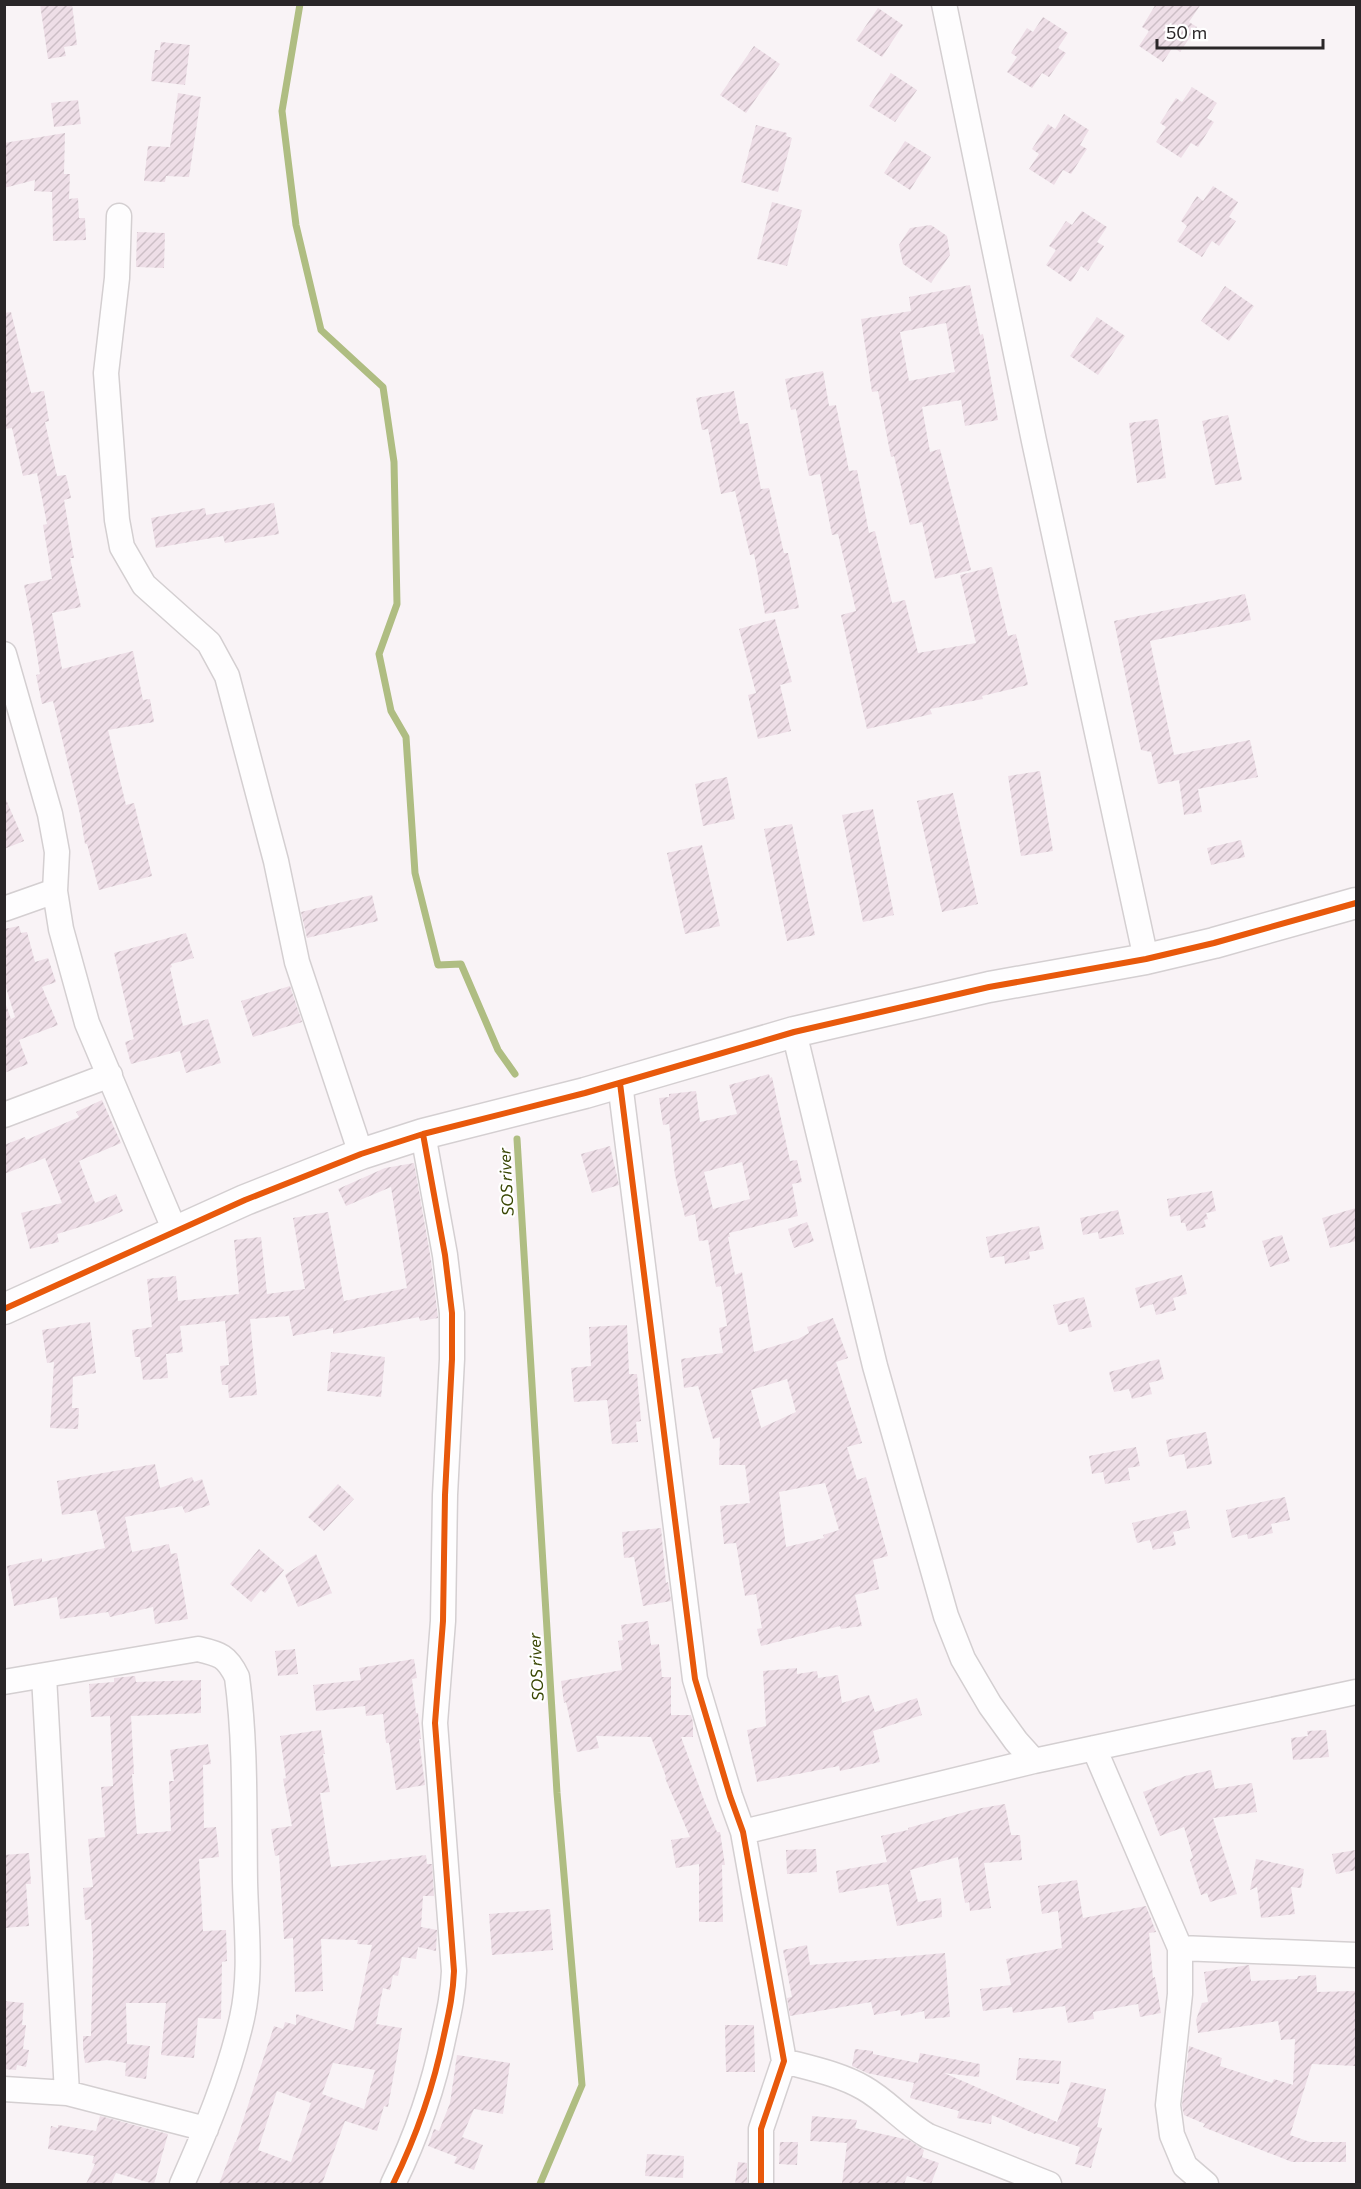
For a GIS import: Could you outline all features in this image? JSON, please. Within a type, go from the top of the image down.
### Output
[{"type":"street","points":[[944,4],[1146,959]]},
{"type":"street","points":[[119,216],[117,278],[106,373],[117,520],[122,547],[144,585],[209,643],[227,676],[276,861],[297,962],[360,1154]]},
{"type":"street","points":[[4,654],[9,693],[50,814],[57,852],[55,891],[62,929],[87,1023],[175,1231]]},
{"type":"street","points":[[4,909],[55,891]]},
{"type":"street","points":[[4,1309],[266,1191],[360,1154],[423,1134],[540,1105],[794,1032],[989,987],[1146,959],[1214,943],[1356,903]]},
{"type":"street","points":[[794,1032],[875,1366],[946,1616],[963,1659],[990,1705],[1034,1761]]},
{"type":"street","points":[[4,1115],[110,1075]]},
{"type":"street","points":[[620,1083],[695,1679],[743,1833],[784,2061],[761,2129],[761,2184]]},
{"type":"street","points":[[393,2184],[430,2097],[453,1999],[454,1971],[435,1723],[442,1621],[445,1495],[453,1359],[452,1313],[445,1255],[423,1134]]},
{"type":"street","points":[[4,1682],[198,1649],[215,1653],[230,1662],[237,1677],[243,1791],[247,1980],[243,2016],[229,2069],[182,2184]]},
{"type":"street","points":[[44,1676],[67,2093]]},
{"type":"street","points":[[743,1833],[1034,1761],[1355,1698]]},
{"type":"street","points":[[1094,1748],[1180,1948],[1180,1994],[1168,2105],[1172,2135],[1185,2166],[1205,2184]]},
{"type":"street","points":[[1180,1948],[1356,1955]]},
{"type":"street","points":[[784,2061],[863,2087],[909,2125],[928,2136],[1049,2184]]},
{"type":"street","points":[[4,2089],[67,2093],[206,2129]]},
{"type":"building","points":[[40,4],[72,4],[77,45],[64,47],[66,56],[48,59]]},
{"type":"building","points":[[1156,4],[1201,4],[1189,22],[1197,27],[1180,52],[1173,47],[1163,62],[1139,46],[1149,31],[1142,27]]},
{"type":"building","points":[[878,8],[903,25],[882,57],[856,40]]},
{"type":"building","points":[[1043,17],[1068,33],[1058,48],[1066,53],[1049,77],[1042,73],[1032,88],[1007,72],[1017,57],[1011,53],[1027,28],[1033,32]]},
{"type":"building","points":[[161,42],[190,45],[185,85],[151,81],[155,50],[160,50]]},
{"type":"building","points":[[754,46],[780,64],[746,113],[720,95]]},
{"type":"building","points":[[891,73],[917,90],[895,122],[869,106]]},
{"type":"building","points":[[1192,87],[1217,103],[1207,118],[1214,122],[1198,147],[1191,143],[1181,158],[1156,142],[1166,127],[1160,123],[1176,98],[1182,102]]},
{"type":"building","points":[[178,93],[201,97],[189,177],[166,176],[165,182],[144,181],[148,146],[170,147]]},
{"type":"building","points":[[78,100],[81,124],[54,127],[51,103]]},
{"type":"building","points":[[1064,114],[1089,130],[1080,145],[1087,149],[1071,174],[1063,170],[1054,185],[1029,169],[1039,154],[1032,149],[1048,124],[1055,129]]},
{"type":"building","points":[[756,125],[787,133],[786,136],[792,138],[778,192],[741,182]]},
{"type":"building","points":[[65,133],[64,174],[70,174],[69,199],[78,198],[79,218],[85,218],[86,240],[53,241],[52,192],[34,191],[35,180],[4,188],[4,143]]},
{"type":"building","points":[[905,141],[931,157],[910,190],[884,173]]},
{"type":"building","points":[[1213,186],[1238,202],[1229,217],[1236,221],[1219,246],[1212,241],[1202,257],[1177,241],[1187,226],[1181,221],[1197,196],[1203,201]]},
{"type":"building","points":[[772,202],[802,210],[787,266],[757,259]]},
{"type":"building","points":[[1082,211],[1107,227],[1097,242],[1104,246],[1088,271],[1081,266],[1071,282],[1046,265],[1056,250],[1049,246],[1066,221],[1072,225]]},
{"type":"building","points":[[931,225],[947,236],[950,255],[931,283],[903,264],[899,245],[910,228]]},
{"type":"building","points":[[137,232],[165,233],[164,268],[136,267]]},
{"type":"building","points":[[970,285],[980,335],[983,334],[998,420],[965,426],[961,400],[922,407],[930,452],[940,449],[971,570],[935,579],[922,522],[910,525],[894,456],[891,457],[878,391],[872,392],[861,319],[911,311],[909,297]],"holes":[[[946,323],[955,372],[909,381],[900,332]]]},
{"type":"building","points":[[1225,286],[1254,306],[1229,341],[1201,321]]},
{"type":"building","points":[[11,312],[31,393],[44,391],[49,421],[45,422],[57,476],[66,475],[71,498],[64,500],[74,558],[70,558],[81,607],[52,613],[62,669],[133,651],[143,700],[150,699],[154,722],[108,730],[126,805],[134,803],[152,876],[99,890],[87,844],[85,844],[53,701],[42,704],[36,675],[40,674],[24,585],[52,579],[43,525],[47,524],[37,473],[23,476],[12,428],[4,429],[4,313]]},
{"type":"building","points":[[1097,317],[1125,336],[1098,375],[1070,356]]},
{"type":"building","points":[[823,371],[829,406],[836,405],[849,471],[857,470],[869,533],[875,531],[892,603],[905,600],[918,653],[976,643],[960,575],[992,567],[1008,636],[1016,634],[1028,685],[982,696],[983,699],[930,709],[932,714],[867,729],[841,615],[856,611],[838,534],[832,535],[820,474],[809,476],[796,409],[791,410],[785,379]]},
{"type":"building","points":[[734,391],[740,424],[748,423],[761,489],[769,488],[784,553],[788,553],[799,608],[765,614],[754,554],[750,555],[735,491],[721,494],[708,429],[702,430],[696,398]]},
{"type":"building","points":[[1228,415],[1242,480],[1215,485],[1202,421]]},
{"type":"building","points":[[1158,419],[1166,478],[1137,483],[1129,423]]},
{"type":"building","points":[[274,503],[279,534],[225,543],[223,536],[156,548],[151,518],[205,508],[206,515]]},
{"type":"building","points":[[1245,594],[1251,620],[1150,641],[1174,755],[1250,740],[1258,777],[1198,789],[1202,812],[1184,815],[1179,780],[1158,784],[1151,752],[1141,750],[1114,621]]},
{"type":"building","points":[[775,619],[792,682],[780,685],[791,731],[758,739],[748,695],[756,693],[739,629]]},
{"type":"building","points":[[1040,771],[1053,851],[1021,856],[1008,776]]},
{"type":"building","points":[[727,777],[735,819],[703,826],[695,784]]},
{"type":"building","points":[[953,793],[978,904],[942,912],[917,801]]},
{"type":"building","points":[[4,795],[24,841],[4,849]]},
{"type":"building","points":[[873,809],[894,915],[863,922],[842,815]]},
{"type":"building","points":[[792,824],[815,935],[787,941],[764,829]]},
{"type":"building","points":[[1241,840],[1245,857],[1211,865],[1207,848]]},
{"type":"building","points":[[702,845],[720,926],[685,934],[667,853]]},
{"type":"building","points":[[372,895],[378,921],[307,938],[301,912]]},
{"type":"building","points":[[19,926],[21,933],[27,932],[35,962],[48,958],[56,982],[42,987],[58,1025],[19,1040],[28,1064],[4,1073],[4,1006],[6,1005],[11,1019],[15,1017],[4,981],[4,929]]},
{"type":"building","points":[[186,933],[194,958],[171,964],[170,968],[183,1026],[208,1019],[221,1063],[186,1073],[180,1051],[131,1064],[125,1042],[134,1039],[114,953]]},
{"type":"building","points":[[290,986],[302,1022],[253,1037],[241,1001]]},
{"type":"building","points":[[769,1074],[770,1078],[772,1077],[790,1161],[797,1160],[802,1182],[792,1184],[798,1216],[729,1233],[735,1275],[742,1272],[754,1352],[798,1339],[809,1333],[807,1327],[833,1318],[848,1358],[836,1362],[862,1443],[847,1447],[857,1480],[866,1477],[888,1556],[873,1560],[879,1589],[855,1595],[862,1626],[841,1629],[840,1626],[761,1646],[757,1629],[762,1628],[756,1594],[745,1596],[736,1543],[724,1544],[720,1506],[750,1503],[745,1465],[719,1465],[720,1437],[713,1439],[698,1386],[684,1388],[681,1359],[723,1353],[719,1328],[727,1326],[721,1286],[716,1287],[708,1240],[699,1241],[695,1214],[685,1217],[675,1175],[669,1124],[663,1125],[659,1098],[669,1097],[669,1094],[696,1091],[700,1122],[737,1114],[729,1085]],"holes":[[[742,1162],[750,1199],[713,1209],[704,1172]],[[787,1379],[796,1412],[761,1428],[751,1390]],[[825,1483],[839,1530],[823,1535],[824,1538],[786,1547],[779,1492]]]},
{"type":"building","points":[[102,1100],[121,1143],[79,1161],[95,1203],[116,1194],[123,1211],[100,1221],[57,1234],[59,1242],[30,1249],[21,1213],[62,1203],[45,1158],[4,1174],[4,1145],[25,1137],[26,1140],[79,1117],[76,1112]]},
{"type":"building","points":[[610,1146],[619,1185],[592,1193],[581,1154]]},
{"type":"building","points":[[414,1163],[431,1260],[438,1318],[420,1321],[419,1317],[333,1334],[333,1328],[293,1336],[289,1316],[250,1319],[257,1395],[229,1398],[228,1385],[222,1385],[220,1366],[229,1365],[225,1321],[180,1326],[183,1352],[166,1354],[168,1378],[143,1380],[140,1357],[135,1357],[132,1330],[152,1327],[147,1279],[176,1276],[178,1301],[239,1294],[234,1240],[261,1237],[267,1294],[305,1289],[293,1218],[328,1212],[344,1301],[407,1288],[391,1187],[346,1206],[338,1189],[385,1168]]},
{"type":"building","points":[[1212,1191],[1216,1211],[1206,1213],[1208,1219],[1204,1220],[1206,1227],[1187,1231],[1185,1223],[1181,1223],[1180,1215],[1170,1217],[1167,1199]]},
{"type":"building","points":[[1356,1208],[1356,1241],[1330,1248],[1322,1218]]},
{"type":"building","points":[[1118,1210],[1124,1234],[1099,1239],[1098,1232],[1083,1235],[1080,1218]]},
{"type":"building","points":[[807,1222],[814,1241],[794,1248],[788,1229]]},
{"type":"building","points":[[1039,1226],[1044,1249],[1029,1252],[1030,1259],[1005,1264],[1004,1256],[990,1258],[986,1237]]},
{"type":"building","points":[[1282,1235],[1290,1261],[1270,1267],[1262,1241]]},
{"type":"building","points":[[1182,1275],[1187,1294],[1173,1298],[1176,1310],[1156,1315],[1153,1304],[1140,1308],[1135,1288]]},
{"type":"building","points":[[1084,1297],[1092,1327],[1069,1332],[1067,1323],[1058,1325],[1053,1305]]},
{"type":"building","points":[[90,1322],[96,1373],[73,1377],[72,1408],[79,1408],[78,1429],[50,1428],[54,1362],[47,1363],[42,1330]]},
{"type":"building","points":[[627,1325],[629,1374],[637,1374],[641,1421],[636,1422],[638,1442],[612,1444],[607,1400],[574,1402],[571,1368],[591,1366],[589,1327]]},
{"type":"building","points":[[331,1352],[385,1357],[381,1397],[327,1391]]},
{"type":"building","points":[[1159,1359],[1164,1379],[1149,1383],[1152,1394],[1132,1399],[1129,1389],[1114,1392],[1109,1372]]},
{"type":"building","points":[[1206,1432],[1212,1464],[1187,1469],[1184,1454],[1169,1457],[1166,1440]]},
{"type":"building","points":[[1136,1447],[1140,1466],[1128,1468],[1130,1480],[1105,1484],[1103,1472],[1092,1474],[1089,1456]]},
{"type":"building","points":[[155,1464],[160,1488],[192,1477],[194,1482],[202,1479],[210,1505],[185,1513],[182,1506],[125,1517],[132,1552],[169,1544],[171,1554],[177,1553],[188,1619],[155,1624],[153,1607],[110,1617],[108,1612],[60,1619],[57,1597],[14,1606],[7,1566],[42,1558],[42,1562],[105,1548],[96,1510],[62,1515],[57,1481]]},
{"type":"building","points":[[338,1484],[354,1499],[324,1531],[308,1517]]},
{"type":"building","points":[[1285,1497],[1290,1520],[1271,1524],[1273,1533],[1248,1539],[1247,1534],[1232,1538],[1226,1510]]},
{"type":"building","points":[[1186,1510],[1190,1528],[1173,1532],[1176,1545],[1153,1550],[1150,1540],[1137,1543],[1132,1523]]},
{"type":"building","points":[[661,1528],[666,1583],[668,1582],[671,1601],[643,1606],[634,1557],[624,1558],[622,1532]]},
{"type":"building","points":[[259,1549],[284,1570],[265,1593],[261,1590],[251,1602],[230,1584]]},
{"type":"building","points":[[316,1554],[332,1593],[298,1607],[285,1575]]},
{"type":"building","points":[[648,1621],[651,1645],[659,1644],[662,1677],[671,1677],[671,1715],[691,1715],[693,1722],[693,1737],[681,1737],[717,1832],[720,1832],[725,1865],[722,1865],[723,1922],[699,1922],[699,1864],[676,1868],[671,1840],[690,1837],[665,1778],[651,1737],[596,1736],[599,1748],[577,1752],[566,1702],[564,1703],[561,1681],[622,1670],[618,1641],[623,1640],[621,1625]]},
{"type":"building","points":[[295,1649],[298,1674],[278,1676],[275,1651]]},
{"type":"building","points":[[414,1659],[417,1678],[412,1679],[416,1713],[418,1713],[425,1785],[396,1790],[389,1743],[386,1743],[383,1714],[366,1716],[365,1706],[316,1711],[313,1685],[361,1680],[359,1668]]},
{"type":"building","points":[[797,1668],[797,1674],[817,1671],[818,1678],[838,1675],[842,1703],[869,1695],[875,1712],[917,1698],[922,1715],[873,1731],[880,1762],[840,1771],[839,1766],[757,1782],[747,1730],[766,1726],[763,1671]]},
{"type":"building","points":[[135,1676],[136,1682],[201,1680],[201,1713],[131,1716],[134,1774],[132,1774],[137,1834],[171,1831],[169,1781],[174,1781],[170,1750],[208,1744],[211,1764],[203,1765],[204,1828],[216,1827],[219,1857],[199,1859],[203,1931],[226,1930],[227,1961],[222,1962],[221,2019],[198,2018],[194,2058],[161,2055],[166,2003],[126,2003],[127,2044],[150,2046],[146,2079],[125,2076],[126,2063],[107,2060],[85,2063],[83,2047],[83,2036],[91,2036],[93,1953],[91,1919],[85,1920],[83,1888],[93,1887],[88,1839],[105,1837],[101,1787],[113,1786],[110,1716],[91,1717],[89,1684],[114,1682],[114,1678]]},
{"type":"building","points":[[321,1730],[330,1792],[320,1793],[331,1867],[426,1855],[427,1864],[432,1864],[434,1896],[423,1896],[421,1927],[437,1930],[436,1951],[418,1947],[416,1959],[402,1957],[398,1976],[393,1975],[390,1990],[383,1988],[376,2024],[402,2028],[388,2107],[384,2106],[377,2131],[345,2121],[322,2184],[219,2184],[236,2142],[274,2026],[283,2029],[285,2022],[296,2025],[296,2014],[353,2031],[372,1945],[357,1944],[358,1940],[321,1939],[323,1991],[295,1992],[293,1938],[284,1939],[279,1855],[275,1856],[271,1829],[292,1826],[283,1779],[286,1778],[280,1736]],"holes":[[[333,2063],[375,2070],[364,2109],[322,2094]],[[277,2091],[311,2103],[291,2162],[258,2150]]]},
{"type":"building","points":[[1326,1730],[1329,1757],[1293,1760],[1291,1738],[1308,1736],[1307,1731]]},
{"type":"building","points":[[1211,1770],[1215,1789],[1252,1783],[1257,1812],[1213,1818],[1237,1894],[1210,1902],[1207,1893],[1201,1895],[1190,1860],[1193,1857],[1184,1827],[1160,1836],[1143,1792],[1185,1776]]},
{"type":"building","points":[[1005,1804],[1011,1835],[1020,1835],[1022,1860],[984,1863],[991,1908],[970,1911],[969,1902],[965,1903],[958,1857],[910,1870],[918,1902],[941,1898],[942,1917],[897,1926],[888,1884],[839,1893],[836,1871],[887,1862],[881,1836],[976,1809]]},
{"type":"building","points":[[816,1849],[817,1872],[787,1874],[786,1850]]},
{"type":"building","points":[[1356,1850],[1356,1870],[1336,1874],[1332,1854]]},
{"type":"building","points":[[29,1853],[31,1884],[26,1884],[29,1926],[4,1928],[4,1855]]},
{"type":"building","points":[[1256,1859],[1304,1869],[1301,1888],[1291,1887],[1295,1914],[1261,1918],[1257,1887],[1250,1890]]},
{"type":"building","points":[[1077,1880],[1083,1918],[1146,1906],[1156,1932],[1149,1933],[1153,1978],[1155,1977],[1161,2013],[1140,2017],[1138,2004],[1093,2012],[1094,2019],[1068,2023],[1065,2006],[1013,2013],[1012,2007],[983,2011],[980,1989],[1011,1985],[1006,1959],[1062,1948],[1058,1911],[1042,1914],[1038,1886]]},
{"type":"building","points":[[550,1909],[553,1950],[492,1955],[489,1914]]},
{"type":"building","points":[[807,1945],[810,1965],[945,1953],[950,2017],[925,2019],[924,2011],[901,2016],[900,2010],[874,2015],[871,2002],[790,2016],[787,1998],[792,1997],[783,1950]]},
{"type":"building","points":[[1249,1965],[1251,1981],[1297,1979],[1298,1976],[1316,1975],[1317,1992],[1356,1991],[1356,2066],[1312,2064],[1290,2135],[1310,2142],[1346,2142],[1346,2162],[1292,2162],[1203,2127],[1205,2124],[1184,2115],[1182,2105],[1189,2046],[1222,2058],[1220,2066],[1272,2083],[1274,2079],[1293,2085],[1295,2039],[1281,2040],[1278,2021],[1198,2033],[1196,2020],[1202,2003],[1208,2002],[1204,1972]]},
{"type":"building","points":[[4,2001],[24,2003],[22,2025],[26,2025],[23,2049],[29,2050],[26,2067],[17,2065],[16,2070],[4,2069]]},
{"type":"building","points":[[725,2025],[754,2025],[755,2072],[726,2072]]},
{"type":"building","points":[[855,2049],[873,2051],[873,2054],[918,2063],[920,2053],[980,2064],[979,2077],[944,2073],[1057,2122],[1071,2082],[1106,2089],[1097,2127],[1102,2128],[1091,2168],[1075,2164],[1080,2147],[1035,2134],[992,2115],[991,2124],[957,2118],[959,2111],[910,2098],[914,2083],[867,2073],[852,2066]]},
{"type":"building","points":[[457,2055],[510,2063],[503,2114],[474,2109],[462,2137],[483,2145],[474,2170],[454,2163],[457,2157],[428,2146],[434,2129],[439,2131],[450,2103]]},
{"type":"building","points":[[1019,2058],[1061,2061],[1059,2084],[1016,2080]]},
{"type":"building","points":[[100,2116],[168,2134],[154,2184],[116,2173],[111,2184],[86,2184],[95,2164],[92,2163],[94,2156],[48,2149],[51,2126],[96,2131]]},
{"type":"building","points":[[812,2116],[857,2120],[855,2128],[909,2140],[924,2150],[922,2157],[939,2163],[931,2184],[907,2176],[904,2184],[842,2184],[847,2143],[810,2141]]},
{"type":"building","points":[[780,2142],[798,2142],[797,2165],[779,2164]]},
{"type":"building","points":[[647,2154],[684,2156],[683,2178],[645,2176]]},
{"type":"building","points":[[738,2162],[747,2163],[747,2184],[735,2184]]},
{"type":"waterway","points":[[300,4],[282,111],[296,225],[321,330],[383,387],[394,462],[397,604],[379,654],[391,711],[406,737],[415,873],[438,965],[461,964],[498,1050],[515,1074]]},
{"type":"waterway","name":"SOS river","points":[[517,1139],[557,1793],[582,2085],[540,2184]]},
{"type":"cycle path","points":[[4,1309],[245,1200],[361,1154],[423,1134],[585,1093],[794,1032],[989,987],[1146,959],[1214,943],[1356,903]]},
{"type":"cycle path","points":[[620,1083],[695,1679],[743,1832],[784,2061],[761,2129],[761,2184]]},
{"type":"cycle path","points":[[393,2184],[417,2130],[435,2075],[449,2011],[454,1971],[435,1723],[443,1621],[452,1313],[445,1255],[423,1134]]}]
